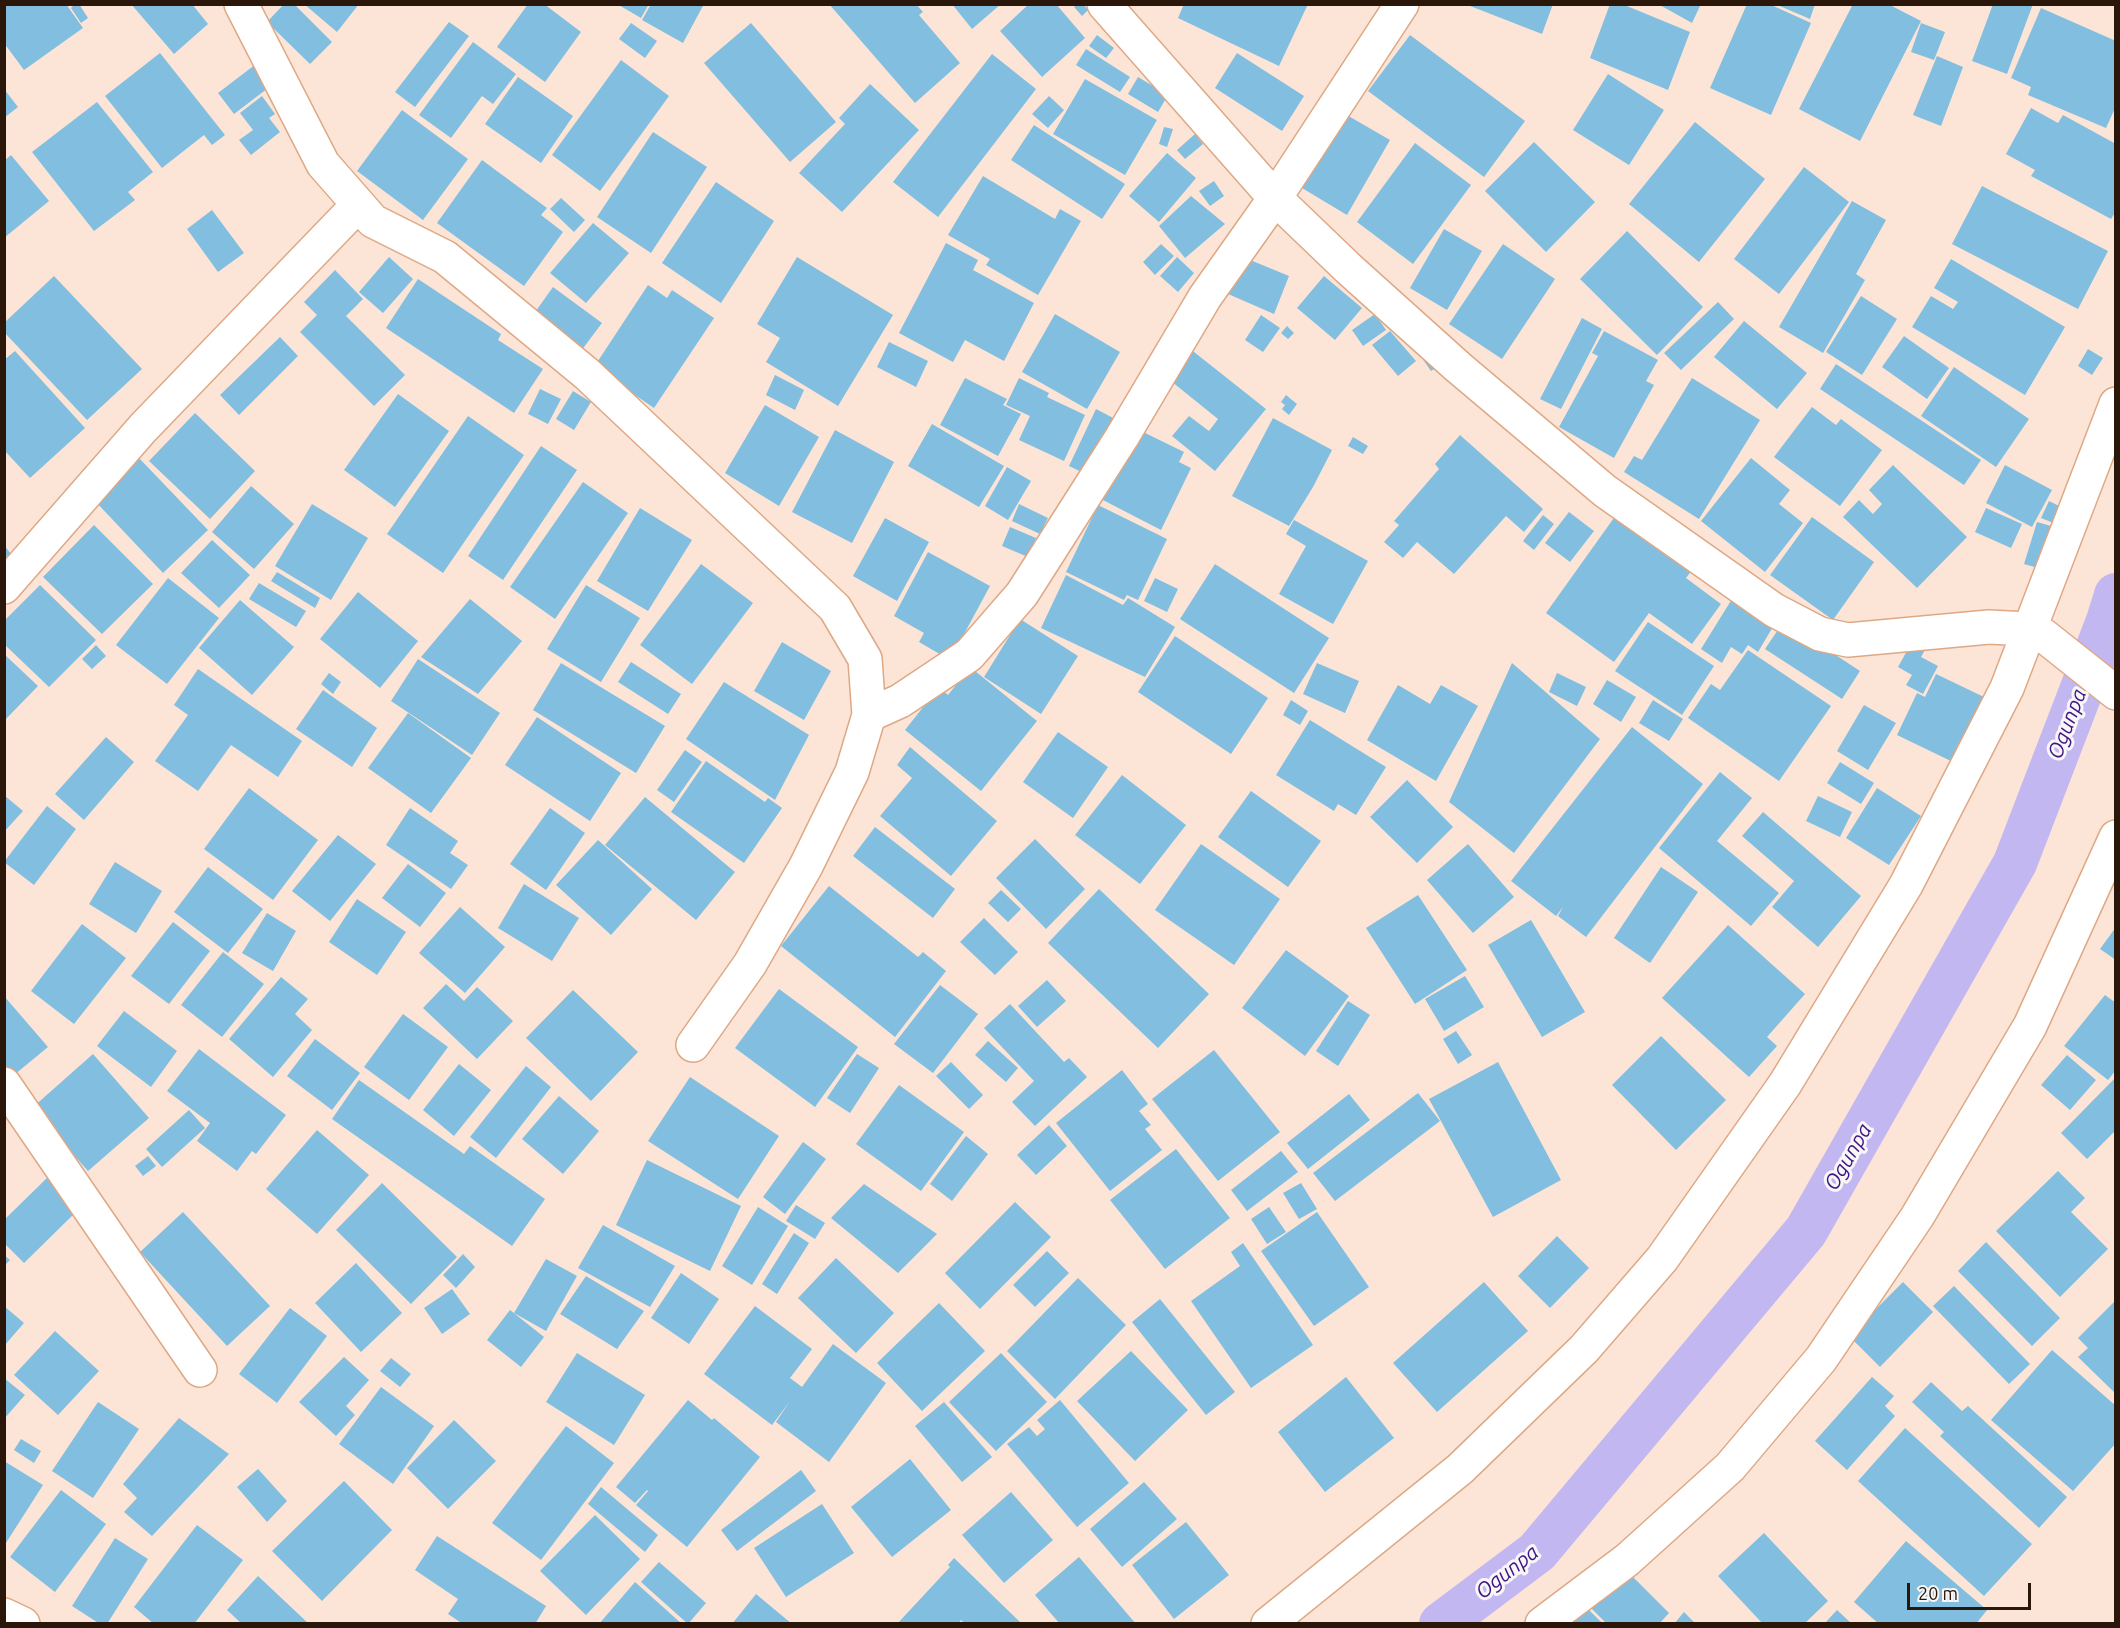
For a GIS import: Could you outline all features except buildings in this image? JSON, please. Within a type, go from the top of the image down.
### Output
[{"type":"street","points":[[241,4],[323,164],[373,221],[445,257],[587,374],[835,608],[866,659],[869,715],[852,772],[806,866],[750,964],[693,1046]]},
{"type":"street","points":[[1104,4],[1275,198],[1458,367],[1605,491],[1774,610],[1820,634],[1848,640],[1989,627],[2036,632],[2115,693]]},
{"type":"street","points":[[869,715],[900,701],[969,655],[1022,594],[1122,437],[1204,297],[1275,198],[1402,4]]},
{"type":"street","points":[[4,587],[143,428],[358,205]]},
{"type":"street","points":[[1268,1623],[1460,1469],[1584,1349],[1662,1259],[1785,1084],[1906,885],[2036,632],[2115,404]]},
{"type":"street","points":[[1542,1623],[1628,1560],[1730,1467],[1821,1359],[1917,1217],[2030,1026],[2115,837]]},
{"type":"street","points":[[4,1084],[200,1370]]},
{"type":"street","points":[[4,1615],[23,1623]]},
{"type":"waterway","name":"Ogunpa","points":[[1441,1624],[1537,1552],[1806,1231],[2015,863],[2116,595]]}]
